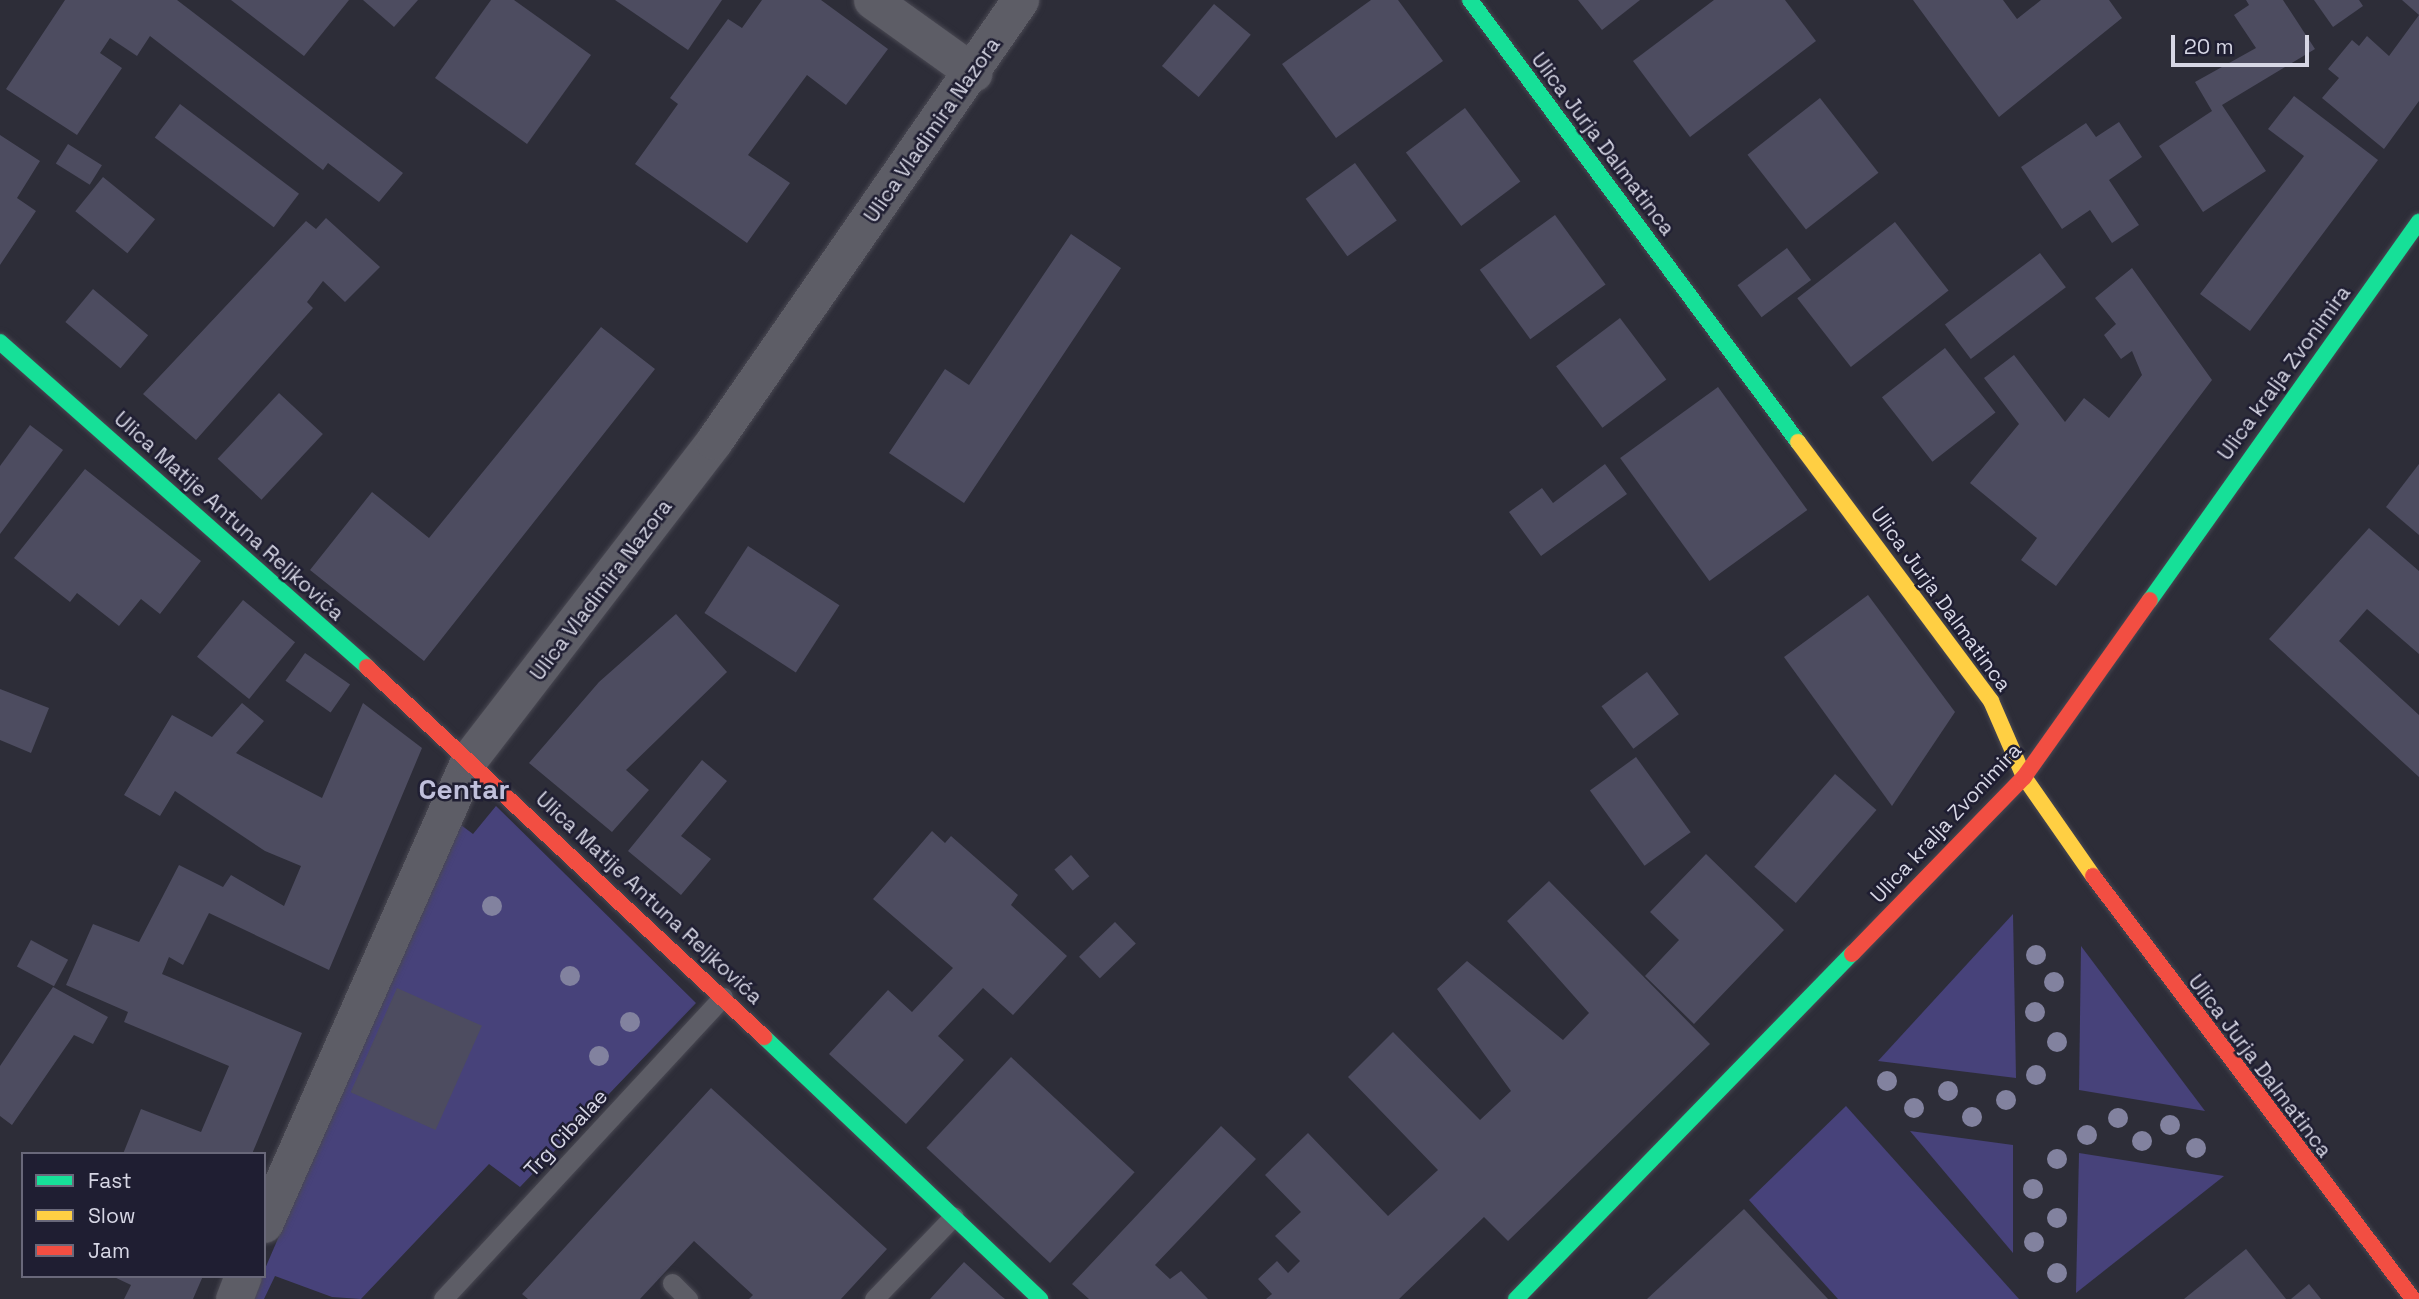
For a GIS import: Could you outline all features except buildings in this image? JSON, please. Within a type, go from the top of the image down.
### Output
[{"type":"street","points":[[872,0],[974,73]]},
{"type":"street","name":"Ulica Vladimira Nazora","points":[[266,1219],[470,758],[714,441],[974,73],[1020,0]]},
{"type":"street","name":"Ulica Jurja Dalmatinca","points":[[1470,0],[1991,701],[2024,777],[2413,1299]]},
{"type":"street","name":"Ulica kralja Zvonimira","points":[[1516,1299],[2024,777],[2419,222]]},
{"type":"street","name":"Ulica Matije Antuna Reljkovića","points":[[0,342],[470,758],[1040,1299]]},
{"type":"street","points":[[234,1299],[242,1278]]},
{"type":"lane","name":"Trg Cibalae","points":[[443,1299],[723,997]]},
{"type":"lane","points":[[874,1299],[954,1216]]},
{"type":"lane","points":[[672,1283],[688,1299]]},
{"type":"shaded area","points":[[496,806],[696,1003],[520,1187],[489,1164],[361,1299],[332,1297],[275,1276],[264,1299],[252,1299],[261,1278],[266,1278],[266,1266],[457,822],[473,834]]},
{"type":"shaded area","points":[[2013,914],[2016,1078],[1878,1061]]},
{"type":"shaded area","points":[[2081,946],[2205,1111],[2079,1090]]},
{"type":"shaded area","points":[[1846,1106],[2019,1299],[1838,1299],[1749,1200]]},
{"type":"shaded area","points":[[1910,1131],[2013,1145],[2013,1253]]},
{"type":"shaded area","points":[[2079,1153],[2224,1176],[2076,1293]]},
{"type":"traffic: fast","points":[[1470,0],[1798,442]]},
{"type":"traffic: fast","points":[[2150,600],[2419,222]]},
{"type":"traffic: fast","points":[[0,342],[367,667]]},
{"type":"traffic: fast","points":[[1516,1299],[1852,954]]},
{"type":"traffic: fast","points":[[764,1037],[1040,1299]]},
{"type":"traffic: slow","points":[[1798,442],[1991,701],[2024,777],[2093,876]]},
{"type":"traffic: jam","points":[[1852,954],[2024,777],[2150,600]]},
{"type":"traffic: jam","points":[[367,667],[764,1037]]},
{"type":"traffic: jam","points":[[2093,876],[2413,1299]]},
{"type":"district","name":"Centar","points":[[464,789]]}]
